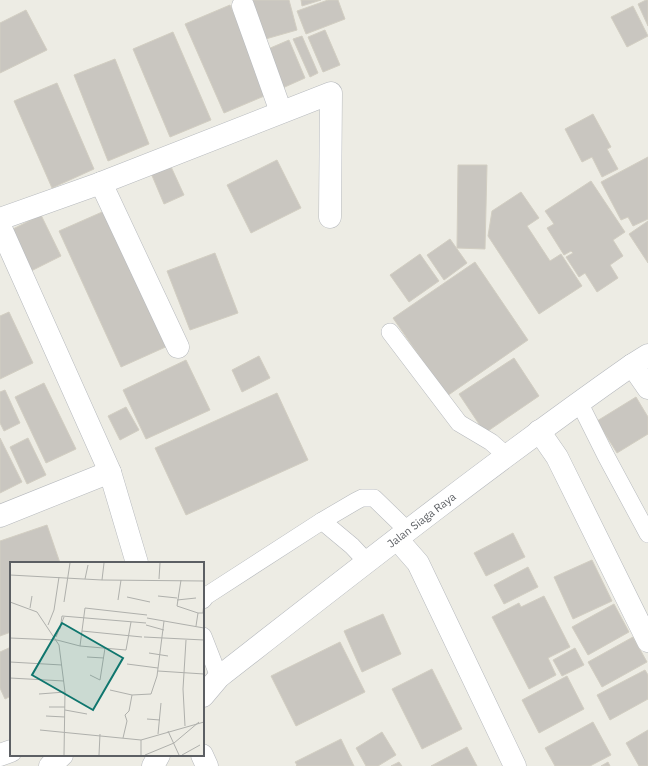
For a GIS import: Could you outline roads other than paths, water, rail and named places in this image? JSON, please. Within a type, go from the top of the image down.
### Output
[{"type":"street","points":[[243,6],[281,112]]},
{"type":"street","points":[[0,219],[101,183],[331,93],[330,217]]},
{"type":"street","points":[[101,183],[178,347]]},
{"type":"street","points":[[0,226],[110,472],[137,562]]},
{"type":"street","points":[[640,360],[648,388]]},
{"type":"street","name":"Jalan Siaga Raya","points":[[204,695],[219,677],[403,535],[539,431],[640,360]]},
{"type":"street","points":[[539,431],[557,457],[648,641]]},
{"type":"street","points":[[0,516],[110,472]]},
{"type":"street","points":[[403,535],[418,563],[515,766]]},
{"type":"street","points":[[0,754],[10,751]]},
{"type":"street","points":[[50,766],[61,756]]},
{"type":"street","points":[[153,766],[158,756]]},
{"type":"street","points":[[202,756],[207,766]]},
{"type":"lane","points":[[390,332],[459,424],[490,442],[507,456]]},
{"type":"lane","points":[[579,402],[648,534]]},
{"type":"lane","points":[[204,599],[322,521],[362,498],[374,498],[403,535]]},
{"type":"lane","points":[[322,521],[352,546],[368,562]]},
{"type":"lane","points":[[204,639],[219,677]]}]
